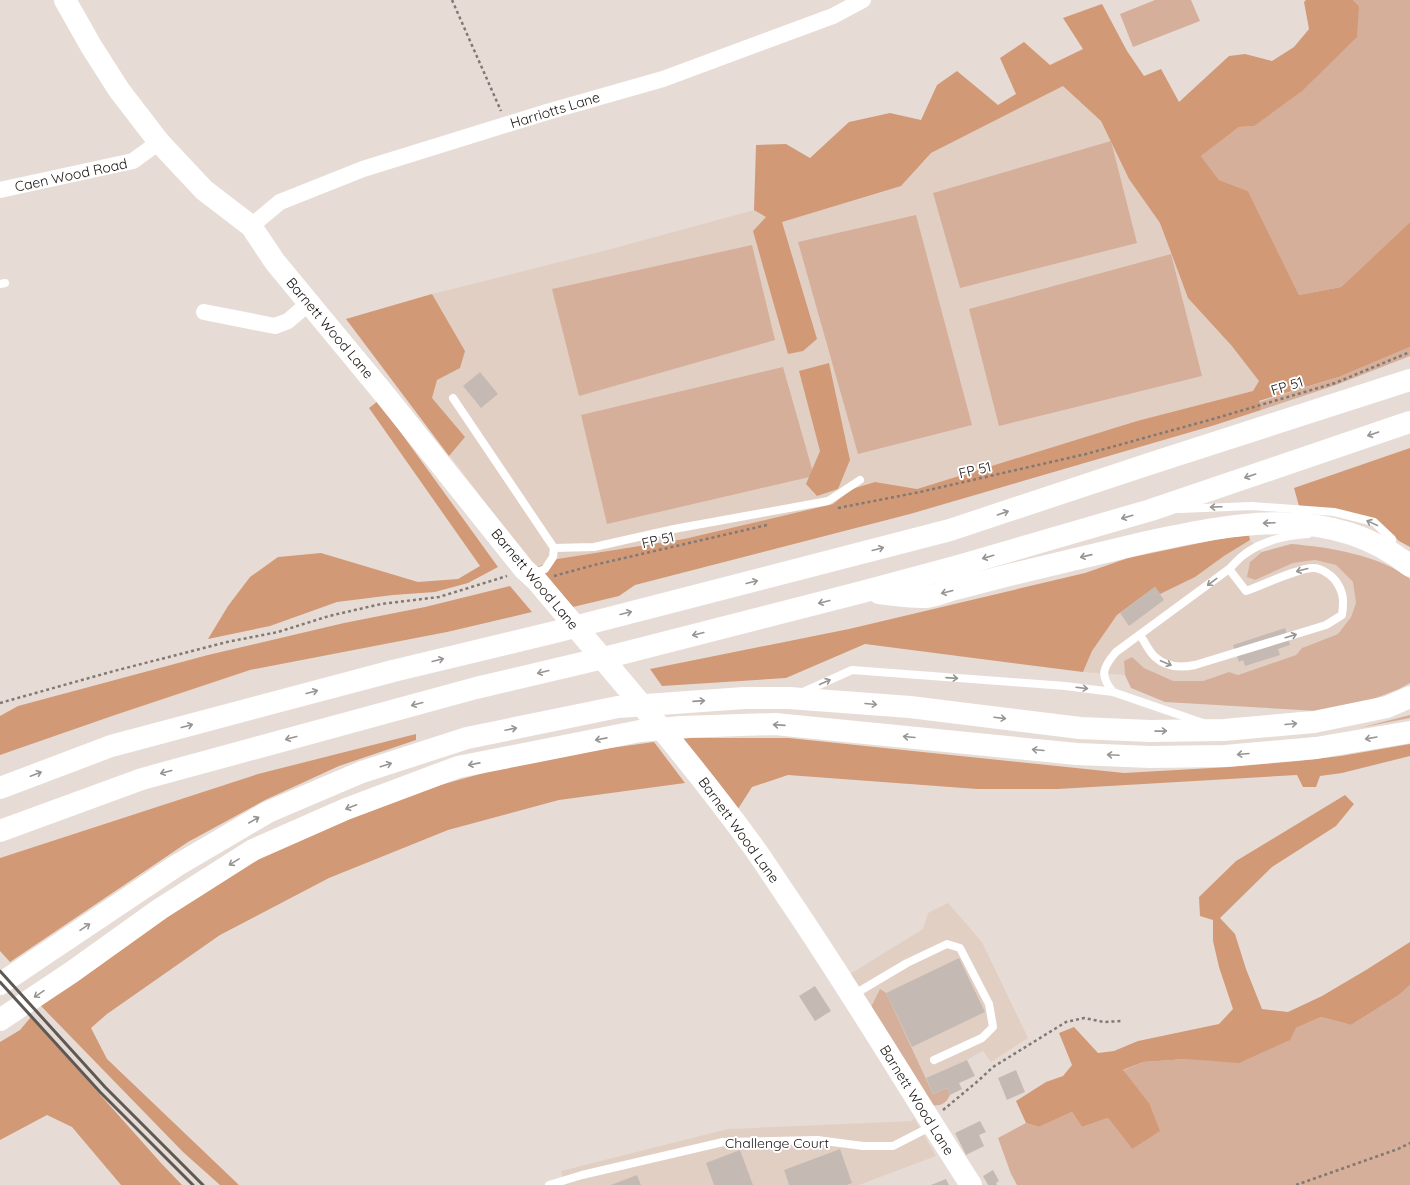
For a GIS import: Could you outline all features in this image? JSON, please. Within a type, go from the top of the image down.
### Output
[{"type":"main road","name":"Barnett Wood Lane","points":[[72,2],[91,46],[119,90],[159,142],[204,190],[251,226],[275,262],[385,394],[530,575],[676,745],[713,793],[753,847],[852,995],[971,1185]]},
{"type":"main road","points":[[0,788],[111,746],[393,671],[786,574],[950,530],[1410,380]]},
{"type":"main road","points":[[0,831],[142,779],[468,690],[616,655],[958,566],[1151,510],[1410,422]]},
{"type":"main road","points":[[862,592],[925,597],[1084,556],[1173,537],[1270,522],[1303,524],[1348,532],[1391,551],[1410,566]]},
{"type":"main road","points":[[0,984],[176,866],[268,812],[362,772],[467,738],[618,708],[660,703],[744,698],[789,698],[910,707],[1080,728],[1150,731],[1224,730],[1314,722],[1387,707],[1410,697]]},
{"type":"main road","points":[[0,1020],[72,972],[160,909],[253,850],[346,809],[458,767],[640,731],[681,727],[775,724],[1077,754],[1150,757],[1225,756],[1316,748],[1410,732]]},
{"type":"street","name":"Harriotts Lane","points":[[251,226],[280,202],[356,172],[507,125],[663,79],[833,16],[864,0]]},
{"type":"street","name":"Caen Wood Road","points":[[0,190],[133,161],[159,142]]},
{"type":"street","points":[[204,312],[275,326],[288,321],[309,303]]},
{"type":"lane","points":[[453,398],[554,548],[553,557],[545,569],[530,575]]},
{"type":"lane","points":[[554,548],[594,547],[674,529],[828,501],[860,480]]},
{"type":"lane","points":[[1151,510],[1252,506],[1334,512],[1374,522],[1392,539],[1391,551]]},
{"type":"lane","points":[[1112,692],[1106,684],[1103,675],[1107,662],[1116,652],[1229,569],[1245,554],[1259,545],[1277,539],[1301,534],[1348,532]]},
{"type":"lane","points":[[1140,635],[1154,657],[1167,665],[1183,667],[1326,625],[1342,615],[1344,602],[1340,587],[1331,575],[1315,568],[1301,570],[1246,591],[1229,569]]},
{"type":"lane","points":[[789,698],[852,670],[1065,686],[1112,692],[1224,730]]},
{"type":"lane","points":[[852,995],[908,963],[947,944],[960,948],[989,1004],[993,1027],[982,1038],[934,1060]]},
{"type":"lane","name":"Challenge Court","points":[[549,1185],[582,1175],[723,1142],[817,1140],[862,1146],[893,1146],[931,1123]]},
{"type":"path","points":[[452,0],[507,125]]},
{"type":"path","name":"FP 51","points":[[834,509],[920,492],[1086,454],[1335,383],[1410,352]]},
{"type":"path","name":"FP 51","points":[[0,703],[114,670],[227,642],[278,632],[329,616],[359,609],[381,604],[439,598],[493,581],[594,565],[772,524]]},
{"type":"path","points":[[931,1123],[993,1067],[1066,1022],[1084,1018],[1104,1022],[1121,1021]]},
{"type":"path","points":[[1296,1185],[1398,1150],[1410,1143]]},
{"type":"shaded area","points":[[1155,0],[1191,0],[1200,21],[1133,47],[1120,14]]},
{"type":"shaded area","points":[[1306,0],[1353,0],[1359,6],[1357,37],[1302,91],[1254,126],[1239,127],[1201,156],[1219,180],[1248,191],[1299,295],[1341,287],[1410,222],[1410,347],[1339,377],[1259,401],[1261,410],[1215,425],[910,514],[635,585],[619,596],[573,607],[535,568],[557,559],[684,539],[833,504],[852,489],[875,482],[917,489],[1137,421],[1253,391],[1259,381],[1231,345],[1188,298],[1160,223],[1129,179],[1101,121],[1063,86],[931,153],[901,186],[782,222],[817,339],[803,351],[788,354],[753,231],[766,217],[754,210],[756,145],[786,144],[810,158],[849,122],[890,113],[921,120],[937,85],[957,71],[998,105],[1016,94],[1000,58],[1024,42],[1050,65],[1083,49],[1063,18],[1102,4],[1127,51],[1144,76],[1161,69],[1179,102],[1229,56],[1245,54],[1272,61],[1294,47],[1309,29],[1304,2]]},
{"type":"shaded area","points":[[1353,0],[1410,0],[1410,222],[1231,345],[1259,381],[1254,391],[1137,421],[917,489],[875,482],[852,489],[833,504],[684,539],[557,559],[535,568],[346,319],[432,294],[611,249],[853,182],[1095,67],[1063,18],[1102,4],[1127,51],[1180,130],[1269,97],[1359,6]]},
{"type":"shaded area","points":[[1353,0],[1410,0],[1410,222],[1341,287],[1299,295],[1248,191],[1219,180],[1201,156],[1239,127],[1254,126],[1359,6]]},
{"type":"shaded area","points":[[1111,141],[1137,243],[960,288],[933,193]]},
{"type":"shaded area","points":[[916,215],[972,425],[858,454],[798,242]]},
{"type":"shaded area","points":[[752,245],[775,340],[579,396],[552,289]]},
{"type":"shaded area","points":[[1171,254],[1202,376],[999,426],[969,309]]},
{"type":"shaded area","points":[[432,294],[465,351],[460,368],[437,380],[432,398],[465,437],[449,456],[346,319]]},
{"type":"shaded area","points":[[1410,347],[1410,356],[1336,385],[1261,410],[1259,402],[1339,377]]},
{"type":"shaded area","points":[[829,363],[850,460],[838,489],[817,496],[806,484],[820,451],[799,371]]},
{"type":"shaded area","points":[[783,367],[814,476],[607,524],[581,415]]},
{"type":"shaded area","points":[[378,401],[498,567],[468,583],[435,592],[393,595],[337,602],[270,626],[208,639],[228,606],[250,577],[278,557],[321,553],[418,582],[458,579],[480,566],[369,408]]},
{"type":"shaded area","points":[[1410,448],[1410,547],[1399,541],[1377,520],[1299,506],[1294,488]]},
{"type":"shaded area","points":[[1249,535],[1250,540],[1224,556],[1195,577],[1160,594],[1155,587],[1117,615],[1092,651],[1083,672],[865,644],[786,678],[662,686],[650,669],[849,629],[1085,573],[1128,558],[1219,539]]},
{"type":"shaded area","points":[[1250,540],[1262,552],[1250,562],[1248,577],[1255,580],[1293,563],[1315,560],[1336,565],[1353,582],[1356,603],[1351,617],[1338,634],[1302,648],[1296,655],[1238,675],[1229,672],[1203,681],[1173,682],[1144,668],[1132,658],[1124,661],[1125,675],[1083,672],[1092,651],[1117,615],[1155,587],[1224,556]]},
{"type":"shaded area","points":[[1291,544],[1321,547],[1369,558],[1398,571],[1410,579],[1410,683],[1366,702],[1317,711],[1165,702],[1131,688],[1125,675],[1124,661],[1132,657],[1144,668],[1173,681],[1203,681],[1229,672],[1238,675],[1296,655],[1302,648],[1338,634],[1351,617],[1356,603],[1353,582],[1336,565],[1315,560],[1293,563],[1255,580],[1247,577],[1250,562],[1262,552]]},
{"type":"shaded area","points":[[510,586],[532,612],[447,632],[250,670],[0,755],[0,716],[18,706],[208,655],[344,623],[425,607]]},
{"type":"shaded area","points":[[1410,715],[1410,718],[1359,728]]},
{"type":"shaded area","points":[[416,734],[416,740],[339,766],[265,800],[188,842],[10,962],[0,951],[0,858],[258,774]]},
{"type":"shaded area","points":[[789,738],[1124,773],[1229,767],[1298,761],[1341,756],[1410,744],[1410,756],[1342,773],[1320,776],[1316,787],[1303,787],[1297,775],[1058,789],[977,789],[788,775],[752,787],[738,809],[683,739]]},
{"type":"shaded area","points":[[654,742],[685,783],[559,800],[448,830],[329,878],[220,935],[107,1014],[91,1028],[107,1059],[239,1185],[220,1185],[183,1152],[41,1006],[87,968],[281,844],[415,792],[538,758]]},
{"type":"shaded area","points":[[1345,795],[1354,804],[1336,826],[1272,867],[1220,918],[1235,934],[1246,969],[1262,1009],[1288,1012],[1322,996],[1410,942],[1410,985],[1399,995],[1351,1025],[1321,1017],[1296,1028],[1290,1040],[1239,1063],[1186,1059],[1143,1062],[1123,1070],[1149,1103],[1160,1131],[1132,1149],[1108,1118],[1082,1127],[1072,1112],[1039,1127],[1026,1123],[1016,1101],[1046,1082],[1063,1076],[1072,1065],[1059,1033],[1074,1027],[1098,1053],[1114,1051],[1138,1041],[1219,1024],[1233,1009],[1219,967],[1213,941],[1213,920],[1200,916],[1199,897],[1236,861]]},
{"type":"shaded area","points":[[948,903],[982,942],[1028,1038],[991,1062],[983,1051],[967,1060],[913,1084],[850,974],[923,929],[928,913]]},
{"type":"shaded area","points":[[1410,985],[1410,1185],[1017,1185],[1011,1174],[998,1138],[1026,1123],[1039,1127],[1072,1112],[1082,1127],[1108,1118],[1132,1149],[1149,1103],[1122,1071],[1143,1062],[1186,1059],[1296,1028],[1321,1017],[1351,1025],[1399,995]]},
{"type":"shaded area","points":[[880,989],[886,993],[933,1094],[947,1088],[950,1095],[944,1103],[938,1105],[927,1105],[871,1007]]},
{"type":"shaded area","points":[[31,1017],[182,1185],[121,1185],[72,1127],[47,1115],[0,1140],[0,1042],[20,1030]]},
{"type":"shaded area","points":[[914,1118],[936,1156],[859,1185],[565,1185],[561,1171],[728,1129],[912,1121]]},
{"type":"building","points":[[480,372],[498,394],[481,408],[463,386]]},
{"type":"building","points":[[1155,587],[1164,600],[1129,626],[1120,613]]},
{"type":"building","points":[[1285,628],[1290,645],[1278,649],[1280,655],[1245,666],[1243,660],[1239,662],[1233,645]]},
{"type":"building","points":[[959,958],[985,1012],[912,1047],[886,993]]},
{"type":"building","points":[[815,986],[831,1011],[815,1021],[799,996]]},
{"type":"building","points":[[967,1060],[975,1076],[959,1083],[962,1089],[950,1095],[947,1088],[933,1094],[926,1078]]},
{"type":"building","points":[[1016,1070],[1025,1092],[1007,1100],[998,1078]]},
{"type":"building","points":[[980,1121],[986,1132],[979,1135],[984,1146],[966,1155],[955,1133]]},
{"type":"building","points":[[840,1149],[852,1183],[847,1185],[789,1185],[784,1170]]},
{"type":"building","points":[[740,1150],[753,1185],[714,1185],[706,1163]]},
{"type":"building","points":[[993,1170],[999,1181],[996,1183],[997,1185],[988,1185],[983,1176]]},
{"type":"building","points":[[637,1175],[641,1185],[611,1185]]},
{"type":"building","points":[[946,1179],[949,1185],[931,1185]]},
{"type":"railway","points":[[0,971],[105,1087],[203,1185]]},
{"type":"railway","points":[[0,982],[100,1092],[193,1185]]}]
